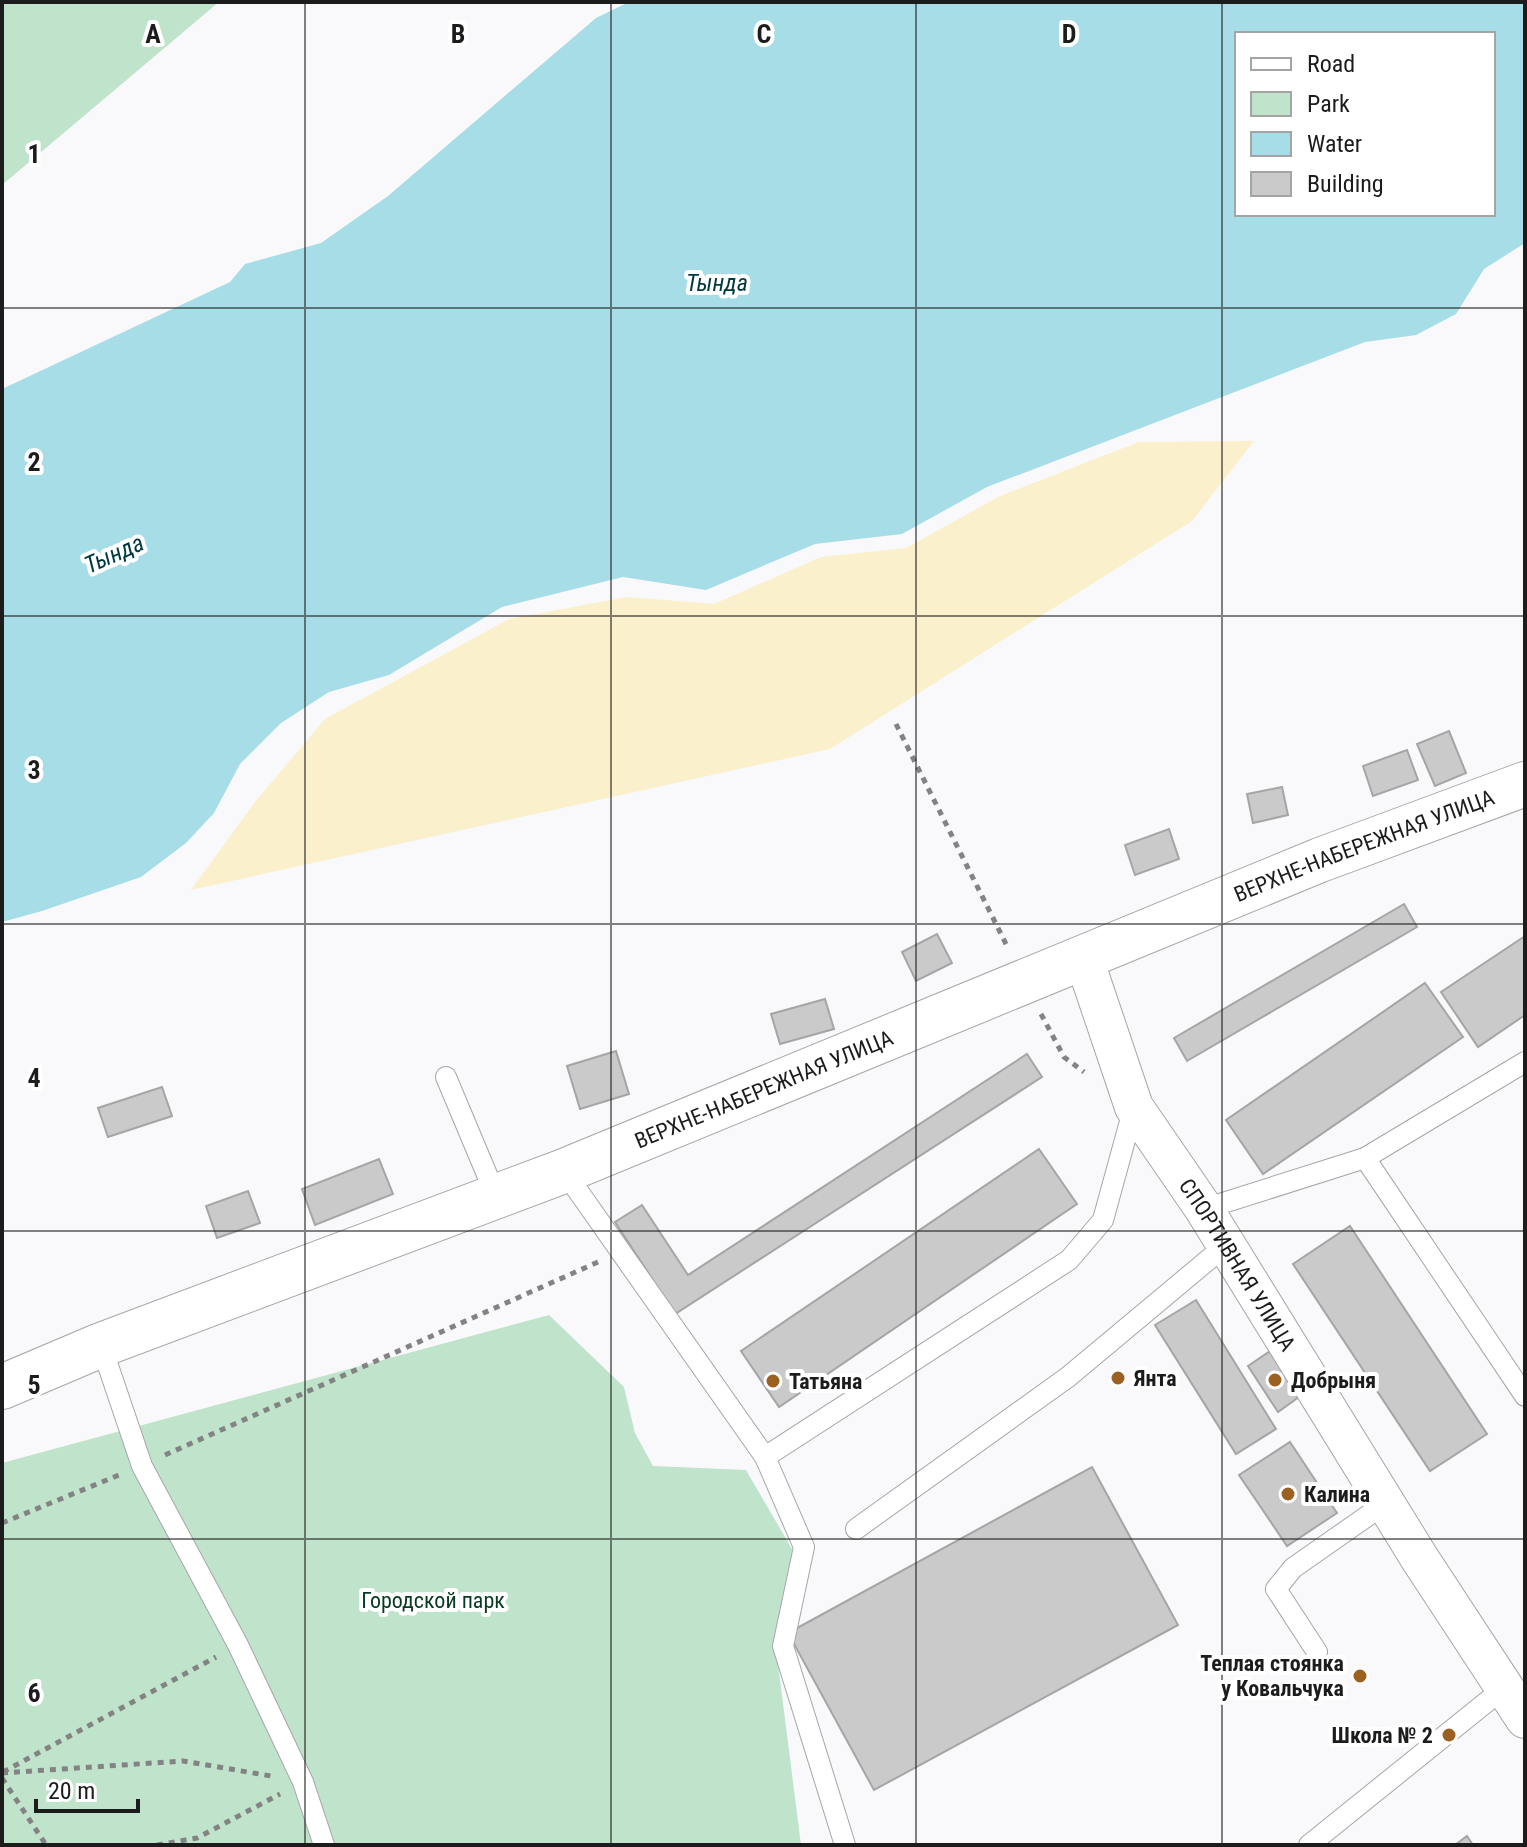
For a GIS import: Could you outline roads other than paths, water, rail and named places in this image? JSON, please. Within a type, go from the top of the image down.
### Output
[{"type":"street","name":"ВЕРХНЕ-НАБЕРЕЖНАЯ УЛИЦА","points":[[2,1387],[101,1345],[564,1171],[1320,860],[1525,784]]},
{"type":"street","name":"СПОРТИВНАЯ УЛИЦА","points":[[1083,956],[1134,1107],[1204,1209],[1386,1503],[1525,1719]]},
{"type":"lane","points":[[1204,1209],[1365,1158],[1525,1062]]},
{"type":"lane","points":[[446,1077],[496,1196]]},
{"type":"lane","points":[[765,1457],[1069,1260],[1103,1220],[1134,1107]]},
{"type":"lane","points":[[1365,1158],[1525,1396]]},
{"type":"lane","points":[[564,1171],[765,1457],[804,1547],[783,1646],[845,1845]]},
{"type":"lane","points":[[856,1529],[1068,1377],[1226,1245]]},
{"type":"lane","points":[[101,1345],[142,1466],[238,1645],[303,1782],[324,1845]]},
{"type":"lane","points":[[1317,1652],[1276,1589],[1293,1568],[1386,1503]]},
{"type":"lane","points":[[1309,1845],[1504,1688]]},
{"type":"water","name":"Тында","points":[[629,2],[1525,2],[1525,243],[1484,269],[1456,314],[1416,335],[1365,342],[987,487],[902,534],[815,544],[706,590],[623,577],[502,607],[389,675],[329,692],[281,723],[240,764],[214,813],[186,843],[141,877],[2,922],[2,389],[230,282],[245,264],[321,243],[388,196],[596,18]]},
{"type":"place","name":"Янта","points":[[1118,1378]]},
{"type":"place","name":"Добрыня","points":[[1275,1380]]},
{"type":"place","name":"Татьяна","points":[[773,1381]]},
{"type":"place","name":"Калина","points":[[1288,1494]]},
{"type":"place","name":"Теплая стоянка у Ковальчука","points":[[1360,1676]]},
{"type":"place","name":"Школа № 2","points":[[1449,1735]]},
{"type":"park label","name":"Городской парк","points":[[433,1600]]}]
